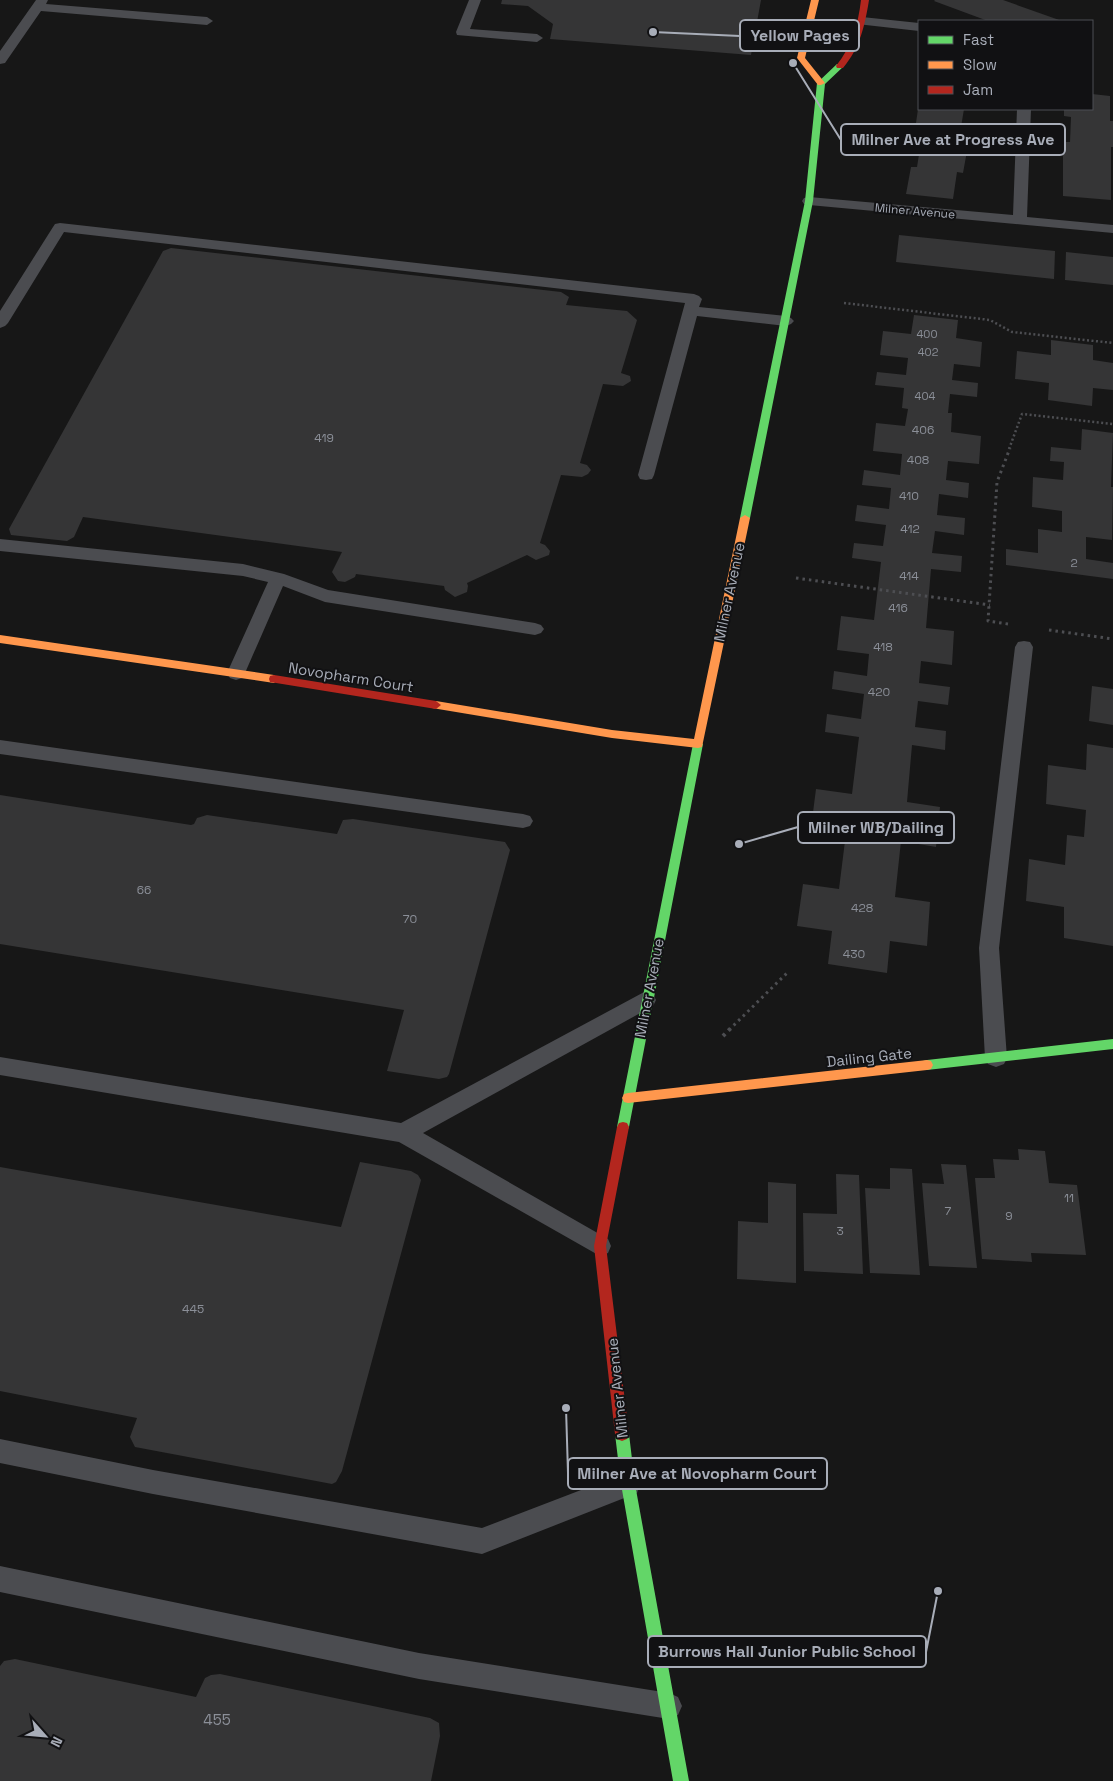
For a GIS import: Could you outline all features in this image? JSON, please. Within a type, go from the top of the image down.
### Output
[{"type":"main road","points":[[815,0],[801,58],[821,83],[849,57],[862,21],[865,0]]},
{"type":"main road","name":"Milner Avenue","points":[[681,1781],[628,1484],[600,1246],[646,1000],[809,201],[821,83]]},
{"type":"main road","name":"Novopharm Court","points":[[0,639],[236,673],[612,734],[698,743]]},
{"type":"main road","name":"Dailing Gate","points":[[628,1098],[1113,1044]]},
{"type":"lane","points":[[23,0],[208,21]]},
{"type":"lane","points":[[475,0],[462,32],[537,38]]},
{"type":"lane","points":[[0,60],[40,3]]},
{"type":"lane","points":[[862,21],[918,27]]},
{"type":"lane","points":[[1020,220],[1024,110]]},
{"type":"lane","name":"Milner Avenue","points":[[809,201],[1113,229]]},
{"type":"lane","points":[[0,323],[60,227],[694,299],[646,475]]},
{"type":"lane","points":[[691,311],[786,321]]},
{"type":"lane","points":[[0,545],[243,570],[278,578],[325,596],[535,629]]},
{"type":"lane","points":[[236,673],[278,578]]},
{"type":"lane","points":[[996,1058],[989,948],[1024,648]]},
{"type":"lane","points":[[0,747],[523,821]]},
{"type":"lane","points":[[404,1133],[646,1000]]},
{"type":"lane","points":[[0,1066],[404,1133],[600,1246]]},
{"type":"lane","points":[[0,1451],[163,1483],[482,1541],[628,1484]]},
{"type":"lane","points":[[0,1579],[419,1666],[669,1706]]},
{"type":"path","points":[[844,303],[990,320],[1012,332],[1113,343]]},
{"type":"path","points":[[1017,625],[988,621],[997,482],[1022,414],[1113,424]]},
{"type":"path","points":[[796,578],[990,605]]},
{"type":"path","points":[[1046,630],[1113,639]]},
{"type":"path","points":[[723,1036],[787,973]]},
{"type":"building","points":[[502,0],[761,0],[751,55],[550,39],[553,24],[528,6],[501,4]]},
{"type":"building","points":[[1003,0],[1059,20],[985,20],[934,1]]},
{"type":"building","points":[[1093,94],[1110,96],[1110,121],[1113,121],[1111,200],[1063,196],[1063,142],[1070,142],[1071,117],[1064,116],[1064,110],[1093,110]]},
{"type":"building","points":[[918,109],[964,110],[961,127],[916,123]]},
{"type":"building","points":[[915,128],[961,133],[960,145],[967,146],[967,151],[963,173],[957,172],[953,199],[906,194],[911,167],[917,167],[921,142],[913,141]]},
{"type":"building","points":[[899,235],[1055,251],[1054,279],[896,262]]},
{"type":"building","points":[[171,248],[561,292],[569,297],[566,305],[627,311],[637,320],[621,373],[630,376],[631,381],[623,386],[603,384],[580,463],[587,465],[591,470],[582,477],[561,475],[540,543],[545,545],[550,551],[549,555],[536,560],[527,555],[467,583],[467,592],[455,597],[445,590],[444,586],[356,574],[355,577],[345,582],[338,581],[332,572],[342,552],[83,517],[74,537],[67,541],[11,535],[9,529],[163,251]]},
{"type":"building","points":[[1066,252],[1113,257],[1113,285],[1065,280]]},
{"type":"building","points":[[914,315],[958,320],[956,338],[982,342],[980,367],[954,364],[952,380],[978,383],[977,397],[950,394],[948,413],[952,413],[951,432],[981,436],[979,464],[948,461],[946,480],[969,483],[968,498],[939,494],[937,515],[965,518],[964,535],[935,531],[932,553],[962,556],[961,572],[931,569],[926,628],[954,631],[952,665],[921,661],[919,683],[950,687],[948,705],[918,701],[915,727],[946,731],[945,750],[912,745],[907,802],[940,807],[936,847],[901,841],[895,897],[930,902],[927,946],[890,941],[887,973],[828,964],[832,931],[797,926],[803,884],[839,889],[846,833],[811,828],[816,789],[852,794],[859,737],[825,732],[827,714],[861,719],[864,694],[832,689],[834,671],[867,676],[869,654],[837,650],[841,616],[874,620],[881,562],[852,558],[854,543],[883,546],[886,525],[855,521],[857,505],[889,509],[891,488],[862,485],[864,470],[900,475],[902,454],[873,451],[876,423],[905,426],[908,409],[902,408],[904,388],[875,385],[877,372],[906,375],[908,358],[880,355],[883,331],[911,334]]},
{"type":"building","points":[[1051,340],[1093,345],[1093,360],[1113,363],[1113,390],[1093,388],[1092,406],[1048,400],[1049,383],[1015,379],[1017,351],[1051,355]]},
{"type":"building","points":[[1082,429],[1113,433],[1112,540],[1086,537],[1086,559],[1113,563],[1113,579],[1006,565],[1006,549],[1038,553],[1038,529],[1062,532],[1062,511],[1032,507],[1033,477],[1063,480],[1064,462],[1050,461],[1051,447],[1081,450]]},
{"type":"building","points":[[1092,686],[1113,689],[1113,725],[1089,721]]},
{"type":"building","points":[[1087,744],[1113,748],[1113,946],[1064,938],[1064,907],[1026,901],[1029,859],[1065,865],[1067,835],[1084,837],[1086,810],[1046,804],[1048,765],[1086,770]]},
{"type":"building","points":[[0,795],[191,825],[194,824],[197,818],[207,815],[337,834],[343,820],[353,819],[505,842],[510,850],[449,1074],[447,1077],[439,1079],[387,1071],[404,1010],[0,944]]},
{"type":"building","points":[[1018,1149],[1045,1151],[1049,1183],[1077,1185],[1086,1255],[1031,1253],[1032,1262],[982,1259],[975,1178],[995,1178],[993,1159],[1019,1160]]},
{"type":"building","points":[[360,1162],[411,1171],[418,1175],[421,1180],[342,1471],[336,1482],[332,1484],[135,1447],[130,1437],[137,1418],[0,1391],[0,1167],[341,1227]]},
{"type":"building","points":[[941,1164],[966,1165],[977,1268],[929,1266],[922,1183],[944,1184]]},
{"type":"building","points":[[890,1168],[912,1169],[920,1275],[870,1273],[865,1188],[890,1189]]},
{"type":"building","points":[[836,1174],[859,1175],[863,1274],[804,1271],[803,1213],[837,1214]]},
{"type":"building","points":[[768,1182],[796,1184],[796,1283],[737,1279],[738,1221],[768,1223]]},
{"type":"building","points":[[15,1659],[196,1697],[205,1678],[220,1674],[430,1718],[439,1723],[440,1736],[431,1781],[0,1781],[0,1666],[4,1661]]},
{"type":"traffic: fast","points":[[745,518],[809,201],[821,83],[840,66]]},
{"type":"traffic: fast","points":[[623,1127],[698,744]]},
{"type":"traffic: fast","points":[[927,1065],[1113,1044]]},
{"type":"traffic: fast","points":[[622,1434],[628,1484],[681,1781]]},
{"type":"traffic: slow","points":[[815,0],[801,58],[821,83]]},
{"type":"traffic: slow","points":[[698,744],[745,518]]},
{"type":"traffic: slow","points":[[0,639],[274,679]]},
{"type":"traffic: slow","points":[[436,705],[612,734],[698,743]]},
{"type":"traffic: slow","points":[[628,1098],[927,1065]]},
{"type":"traffic: jam","points":[[840,66],[846,60],[855,44],[865,0]]},
{"type":"traffic: jam","points":[[274,679],[436,705]]},
{"type":"traffic: jam","points":[[622,1434],[600,1246],[623,1127]]},
{"type":"place","name":"Yellow Pages","points":[[653,32]]},
{"type":"place","name":"Milner Ave at Progress Ave","points":[[793,63]]},
{"type":"place","name":"Milner WB/Dailing","points":[[739,844]]},
{"type":"place","name":"Milner Ave at Novopharm Court","points":[[566,1408]]},
{"type":"place","name":"Burrows Hall Junior Public School","points":[[938,1591]]}]
